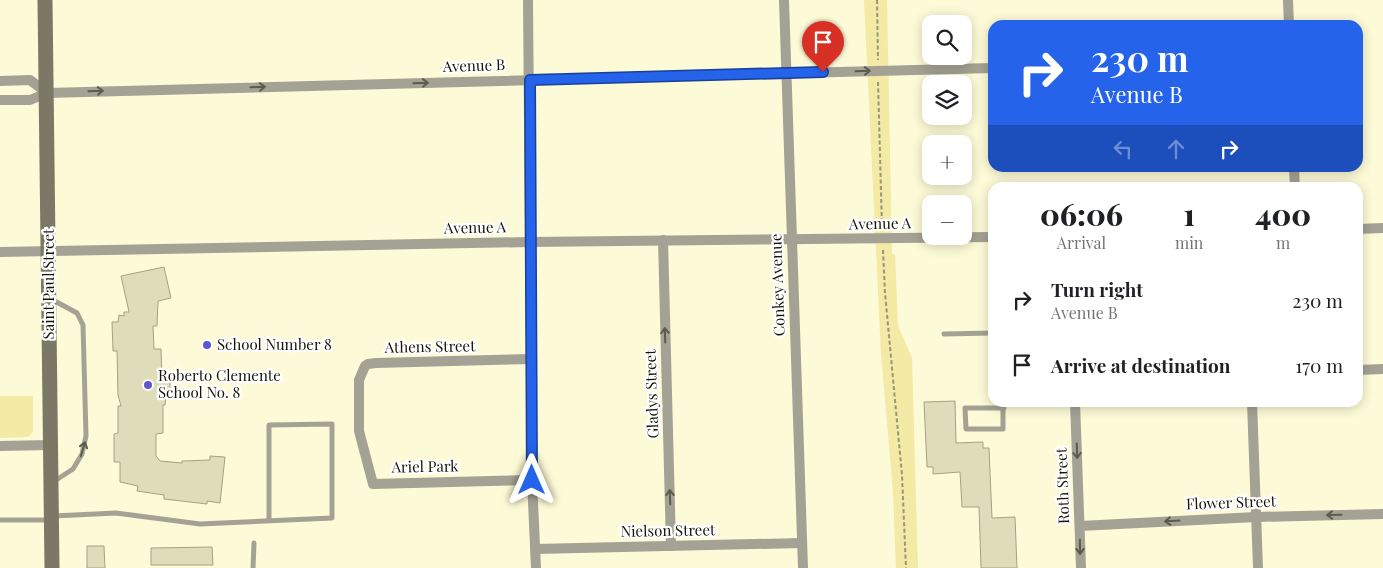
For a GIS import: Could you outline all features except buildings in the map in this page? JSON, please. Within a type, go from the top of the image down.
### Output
[{"type":"main road","name":"Saint Paul Street","points":[[46,0],[52,568]]},
{"type":"street","points":[[528,0],[532,480],[536,568]]},
{"type":"street","name":"Conkey Avenue","points":[[784,0],[803,568]]},
{"type":"street","points":[[1288,0],[1289,20]]},
{"type":"street","name":"Avenue B","points":[[0,100],[30,100],[47,93],[988,68]]},
{"type":"street","points":[[0,81],[30,80],[47,93]]},
{"type":"street","points":[[1363,229],[1383,228]]},
{"type":"street","name":"Avenue A","points":[[0,252],[663,240],[988,237]]},
{"type":"street","name":"Gladys Street","points":[[663,240],[672,546]]},
{"type":"street","name":"Athens Street","points":[[359,431],[359,380],[365,366],[368,364],[532,359]]},
{"type":"street","points":[[1363,370],[1383,369]]},
{"type":"street","name":"Roth Street","points":[[1075,407],[1081,568]]},
{"type":"street","points":[[1252,407],[1258,568]]},
{"type":"street","name":"Ariel Park","points":[[359,431],[373,484],[532,480]]},
{"type":"street","points":[[0,446],[50,445]]},
{"type":"street","name":"Flower Street","points":[[1080,526],[1256,517],[1383,514]]},
{"type":"street","name":"Nielson Street","points":[[535,549],[802,543]]},
{"type":"lane","points":[[49,298],[77,313],[83,325],[86,436],[82,454],[73,469],[51,484]]},
{"type":"lane","points":[[944,334],[988,333]]},
{"type":"lane","points":[[988,406],[966,408],[966,429],[1004,429],[1003,407]]},
{"type":"lane","points":[[0,520],[116,514],[200,524],[269,521],[332,518],[332,424],[269,425],[269,521]]},
{"type":"lane","points":[[253,568],[254,542]]},
{"type":"path","points":[[877,0],[883,239],[902,475],[906,568]]},
{"type":"shaded area","points":[[864,0],[887,0],[892,254],[895,254],[898,326],[912,358],[918,568],[896,568],[893,492],[881,354]]},
{"type":"shaded area","points":[[0,396],[33,396],[33,432],[28,437],[0,438]]},
{"type":"place","name":"School Number 8","points":[[207,345]]},
{"type":"place","name":"Roberto Clemente School No. 8","points":[[148,385]]},
{"type":"route","points":[[532,480],[530,80],[823,72]]}]
